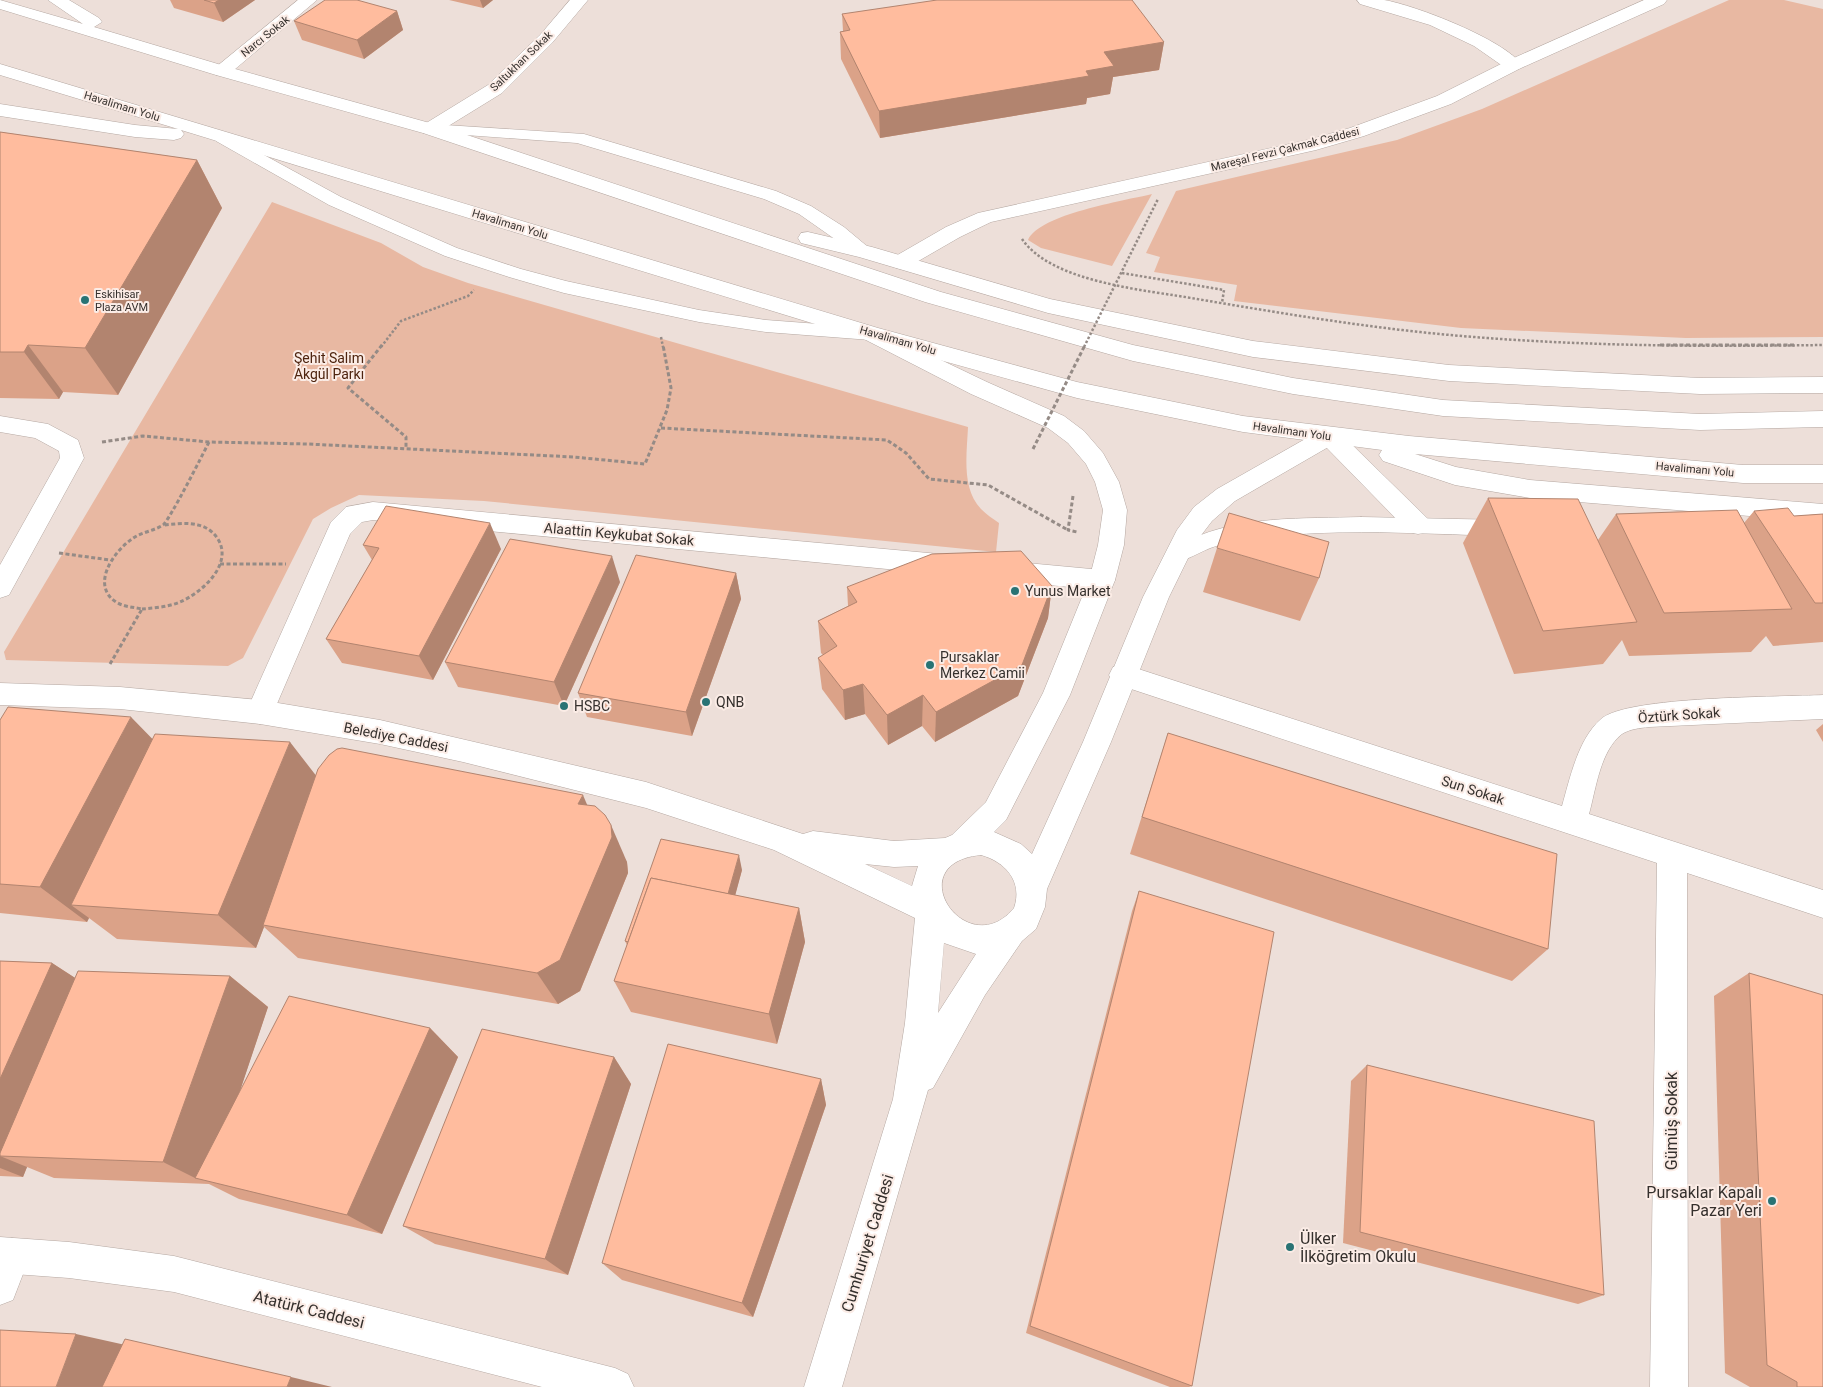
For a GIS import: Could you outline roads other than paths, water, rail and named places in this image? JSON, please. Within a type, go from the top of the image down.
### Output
[{"type":"main road","name":"Narcı Sokak","points":[[222,71],[308,0]]},
{"type":"main road","name":"Saltukhan Sokak","points":[[430,129],[495,89],[546,39],[579,0]]},
{"type":"main road","points":[[1366,0],[1436,21],[1480,42],[1513,65]]},
{"type":"main road","name":"Mareşal Fevzi Çakmak Caddesi","points":[[901,262],[953,232],[985,217],[1308,146],[1357,132],[1444,100],[1513,65],[1658,0]]},
{"type":"main road","points":[[66,3],[148,49]]},
{"type":"main road","points":[[0,4],[222,71],[430,129],[584,182],[952,303],[1133,353],[1214,371],[1370,399],[1443,408],[1700,422],[1823,419]]},
{"type":"main road","name":"Havalimanı Yolu","points":[[0,69],[872,334],[1077,390],[1243,424],[1329,436],[1523,457],[1743,474],[1823,474]]},
{"type":"main road","points":[[0,110],[135,131],[222,137]]},
{"type":"main road","points":[[584,182],[865,252],[1048,306],[1253,349],[1449,373],[1700,386],[1823,386]]},
{"type":"main road","points":[[872,334],[979,388],[1056,422],[1076,437],[1095,459],[1107,482],[1115,510],[1111,546],[1102,580],[1056,694],[1015,778],[996,811],[955,848],[940,857],[928,876],[926,892],[931,910],[921,1023],[910,1100]]},
{"type":"main road","points":[[0,424],[40,430],[70,446],[72,458],[0,588]]},
{"type":"main road","points":[[1329,436],[1418,525]]},
{"type":"main road","points":[[910,1100],[943,1031],[978,976],[1010,933],[1024,920],[1032,903],[1033,886],[1097,742],[1156,597],[1186,537],[1203,514],[1226,495],[1329,436],[1455,476],[1530,489],[1823,514]]},
{"type":"main road","name":"Alaattin Keykubat Sokak","points":[[260,712],[340,529],[355,514],[372,511],[1102,580]]},
{"type":"main road","name":"Sun Sokak","points":[[1123,675],[1823,904]]},
{"type":"main road","name":"Belediye Caddesi","points":[[0,694],[176,702],[260,712],[380,732],[548,770],[646,795],[782,840]]},
{"type":"main road","name":"Öztürk Sokak","points":[[1572,822],[1598,742],[1611,727],[1628,718],[1649,715],[1823,707]]},
{"type":"main road","points":[[782,840],[894,854],[955,848],[980,842],[998,846],[1018,858],[1029,875],[1033,886]]},
{"type":"main road","points":[[782,840],[931,910],[944,927],[967,938],[986,940],[1010,933]]},
{"type":"main road","name":"Gümüş Sokak","points":[[1669,1387],[1672,854]]},
{"type":"main road","name":"Cumhuriyet Caddesi","points":[[822,1387],[910,1100]]},
{"type":"main road","name":"Atatürk Caddesi","points":[[4,1266],[174,1274],[615,1387]]},
{"type":"lane","points":[[430,129],[578,138],[770,195],[813,215],[865,252]]},
{"type":"lane","points":[[222,137],[335,201],[442,249],[498,268],[564,287],[658,307],[766,326],[872,334]]},
{"type":"lane","points":[[1178,554],[1212,538],[1259,528],[1418,525],[1526,530]]},
{"type":"place","name":"Eskihisar Plaza AVM","points":[[85,300]]},
{"type":"place","name":"Yunus Market","points":[[1015,591]]},
{"type":"place","name":"Pursaklar Merkez Camii","points":[[930,665]]},
{"type":"place","name":"QNB","points":[[706,702]]},
{"type":"place","name":"HSBC","points":[[564,706]]},
{"type":"place","name":"Pursaklar Kapalı Pazar Yeri","points":[[1772,1201]]},
{"type":"place","name":"Ülker İlköğretim Okulu","points":[[1290,1247]]},
{"type":"park label","name":"Şehit Salim Akgül Parkı","points":[[329,366]]}]
